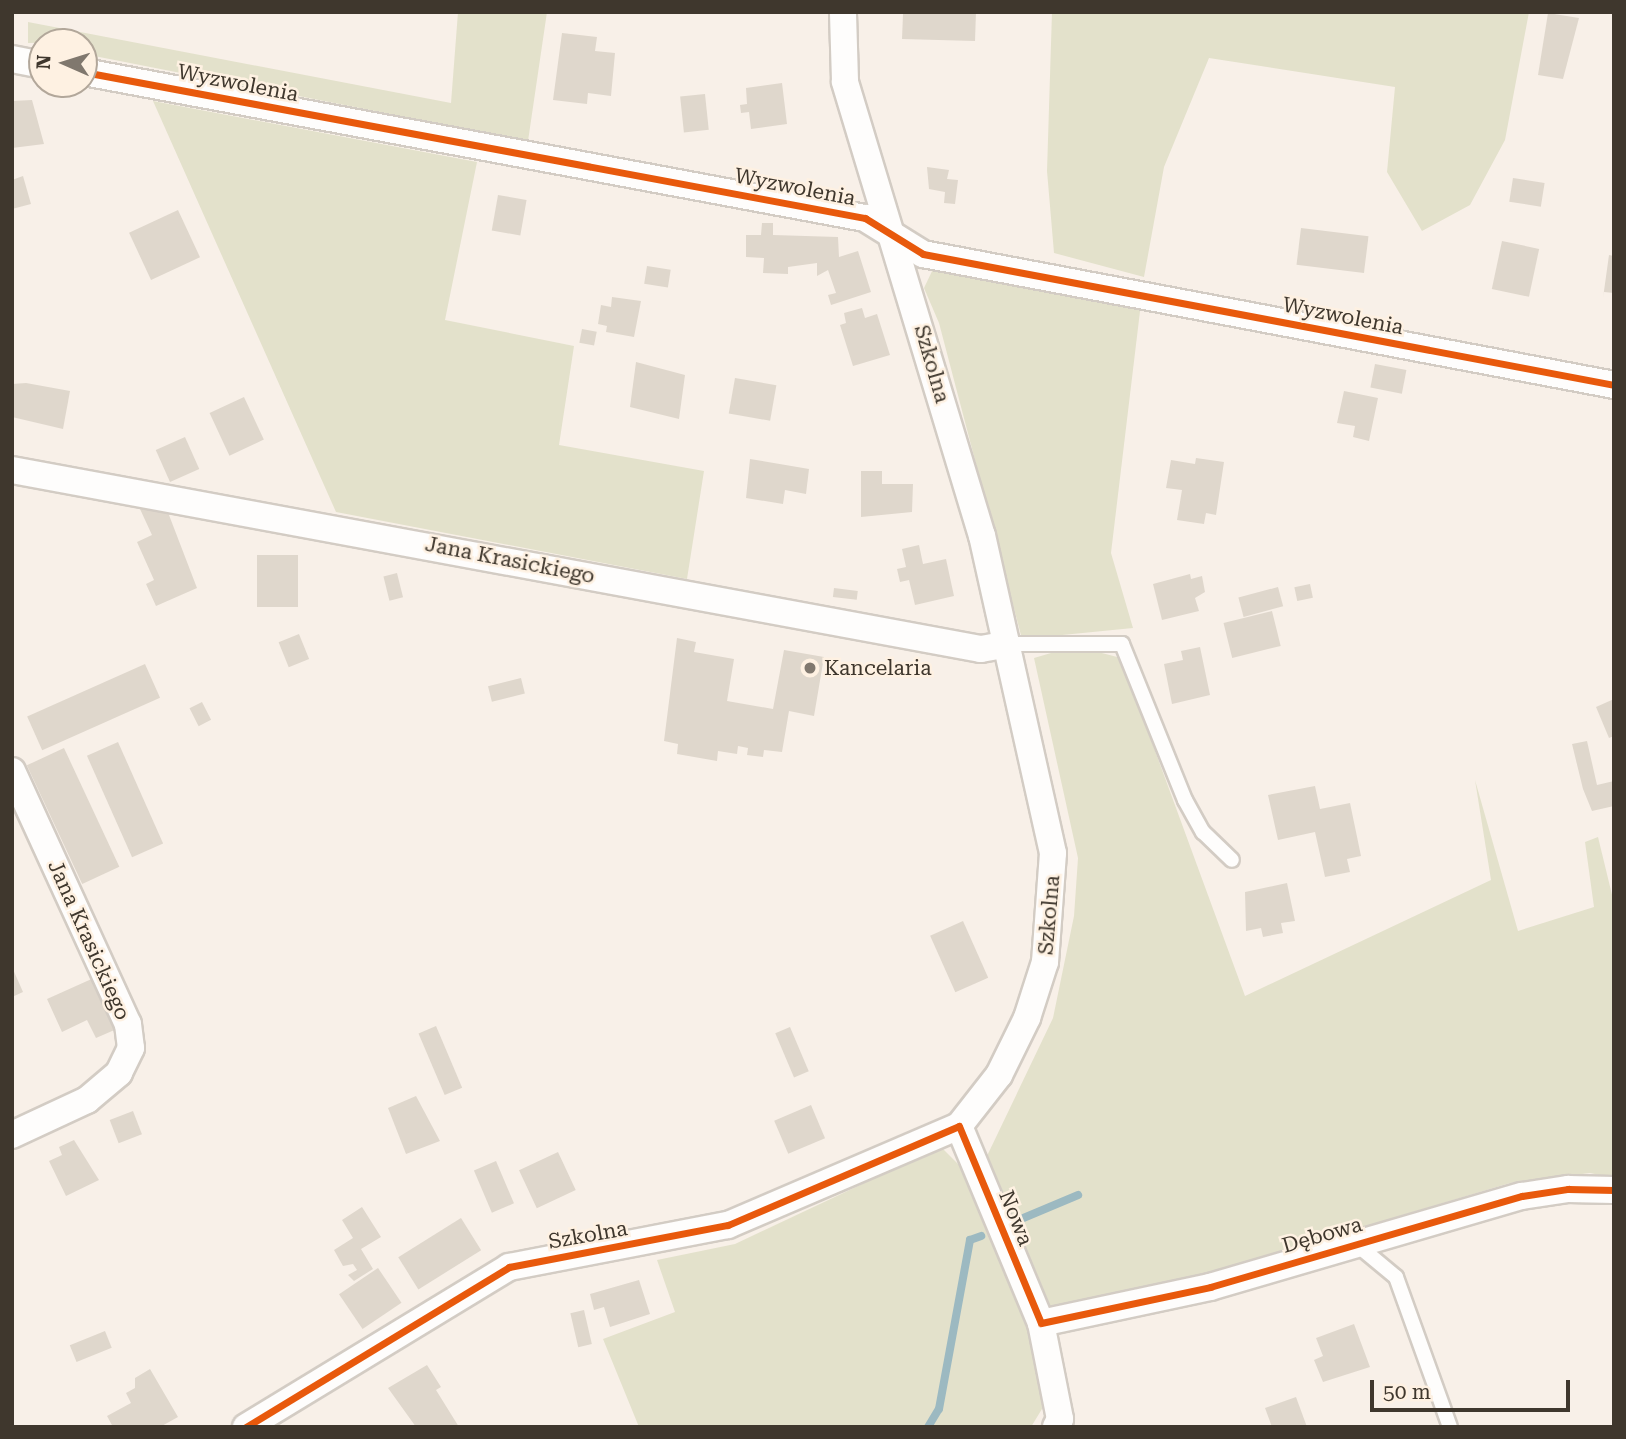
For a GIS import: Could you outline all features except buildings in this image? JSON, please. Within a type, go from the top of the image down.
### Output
[{"type":"street","name":"Szkolna","points":[[246,1427],[509,1267],[728,1225],[959,1126],[999,1075],[1027,1018],[1045,962],[1053,909],[1053,853],[1008,644],[978,523],[845,81],[843,12]]},
{"type":"street","name":"Wyzwolenia","points":[[98,75],[865,218],[923,254],[1614,385]]},
{"type":"street","name":"Jana Krasickiego","points":[[12,470],[981,649],[1008,644]]},
{"type":"street","name":"Jana Krasickiego","points":[[12,771],[128,1024],[131,1048],[120,1073],[87,1100],[12,1135]]},
{"type":"street","name":"Nowa","points":[[959,1126],[1041,1323],[1060,1419],[1056,1427]]},
{"type":"street","name":"Dębowa","points":[[1041,1323],[1210,1287],[1522,1196],[1614,1190]]},
{"type":"lane","points":[[1008,644],[1122,644],[1185,800],[1203,832],[1232,860]]},
{"type":"lane","points":[[1354,1243],[1396,1277],[1450,1427]]},
{"type":"shaded area","points":[[458,12],[547,12],[528,141],[98,57],[98,35],[451,103]]},
{"type":"shaded area","points":[[1052,12],[1529,12],[1505,140],[1470,205],[1422,231],[1387,172],[1395,87],[1209,58],[1164,167],[1144,277],[1054,253],[1047,171]]},
{"type":"shaded area","points":[[28,22],[59,28],[28,28]]},
{"type":"shaded area","points":[[153,101],[477,162],[445,320],[574,346],[559,445],[704,471],[687,579],[336,512]]},
{"type":"shaded area","points":[[934,267],[1141,303],[1111,553],[1133,628],[1022,639],[939,323],[924,288]]},
{"type":"shaded area","points":[[1075,646],[1121,658],[1245,996],[1491,880],[1475,780],[1518,931],[1594,907],[1585,842],[1598,837],[1614,903],[1614,1178],[1590,1173],[1510,1183],[1102,1305],[1046,1308],[986,1158],[1053,1018],[1074,916],[1078,858],[1034,658]]},
{"type":"shaded area","points":[[941,1147],[967,1173],[1033,1333],[1045,1404],[1031,1427],[639,1427],[603,1339],[675,1312],[657,1260],[735,1244]]},
{"type":"waterway","points":[[1021,1219],[1078,1195]]},
{"type":"waterway","points":[[928,1427],[939,1409],[970,1240],[981,1236]]},
{"type":"cycle path","points":[[98,75],[865,218],[923,254],[1614,385]]},
{"type":"cycle path","points":[[246,1427],[509,1267],[728,1225],[959,1126],[1041,1323],[1210,1287],[1522,1196],[1568,1189],[1614,1190]]},
{"type":"place","name":"Kancelaria","points":[[810,668]]}]
